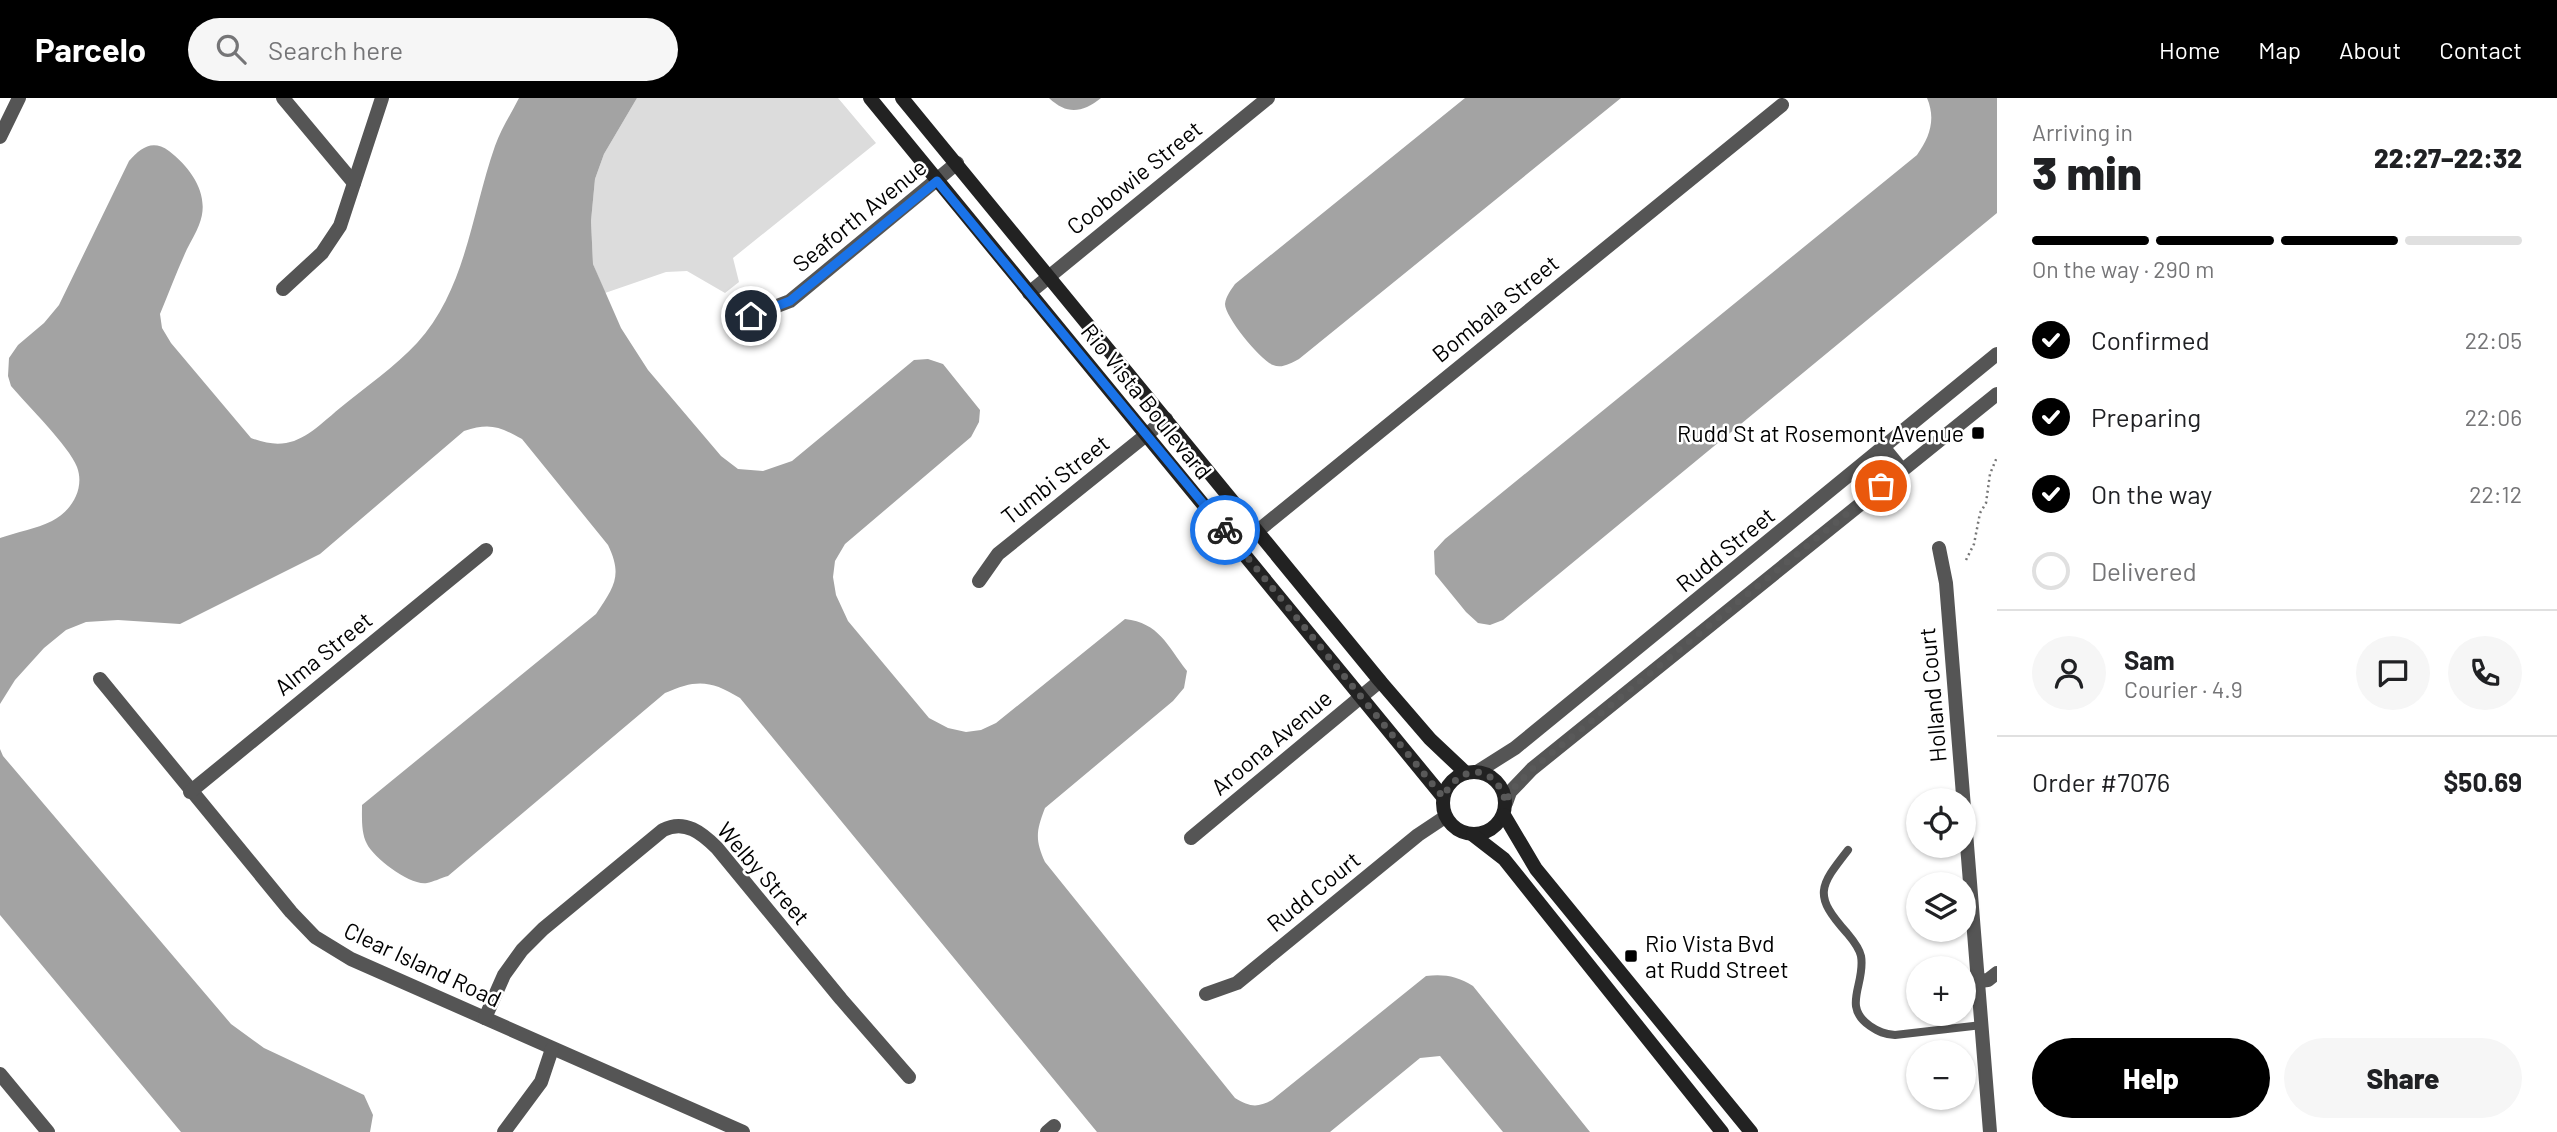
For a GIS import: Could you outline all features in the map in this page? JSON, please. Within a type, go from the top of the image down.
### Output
[{"type":"street","points":[[0,137],[19,98]]},
{"type":"street","points":[[283,98],[354,183]]},
{"type":"street","points":[[283,289],[322,253],[341,226],[382,98]]},
{"type":"street","name":"Rio Vista Boulevard","points":[[870,98],[1443,797]]},
{"type":"street","name":"Rio Vista Boulevard","points":[[902,98],[1380,681],[1430,739],[1472,772]]},
{"type":"street","name":"Coobowie Street","points":[[1029,293],[1268,98]]},
{"type":"street","name":"Bombala Street","points":[[1238,547],[1782,105]]},
{"type":"street","name":"Seaforth Avenue","points":[[751,316],[790,301],[957,163]]},
{"type":"street","name":"Rudd Street","points":[[1472,772],[1506,756],[1997,354]]},
{"type":"street","points":[[1473,835],[1485,833],[1496,826],[1510,792],[1521,779],[1997,394]]},
{"type":"street","name":"Tumbi Street","points":[[979,581],[998,554],[1166,419]]},
{"type":"street","points":[[1884,448],[1902,470]]},
{"type":"street","name":"Holland Court","points":[[1939,548],[1946,583],[1990,1132]]},
{"type":"street","name":"Alma Street","points":[[190,792],[486,550]]},
{"type":"street","points":[[1742,564],[1759,584]]},
{"type":"street","name":"Clear Island Road","points":[[100,679],[190,792],[315,937],[351,959],[743,1132]]},
{"type":"street","name":"Aroona Avenue","points":[[1191,838],[1380,681]]},
{"type":"street","points":[[1722,1132],[1504,859],[1473,835],[1450,825],[1445,817],[1443,797],[1457,778],[1472,772],[1488,776],[1497,783],[1503,791],[1505,809],[1536,869],[1751,1132]]},
{"type":"street","name":"Rudd Court","points":[[1206,994],[1237,983],[1418,835],[1445,817]]},
{"type":"street","name":"Welby Street","points":[[485,1018],[504,975],[536,936],[663,830],[679,825],[696,830],[717,848],[909,1077]]},
{"type":"street","points":[[1979,981],[1988,980],[1997,973]]},
{"type":"street","points":[[503,1132],[541,1082],[552,1049]]},
{"type":"street","points":[[0,1074],[48,1132]]},
{"type":"lane","points":[[1848,850],[1828,875],[1822,894],[1832,916],[1854,942],[1861,956],[1856,999],[1856,1012],[1859,1017],[1881,1034],[1895,1035],[1982,1024]]},
{"type":"path","points":[[1966,560],[1974,544],[1980,513],[1986,503],[1990,474],[1997,457]]},
{"type":"shaded area","points":[[519,98],[637,98],[604,154],[595,179],[591,221],[593,264],[621,328],[648,370],[721,456],[738,469],[763,471],[792,461],[914,360],[928,359],[943,364],[980,410],[979,422],[971,437],[845,544],[835,561],[833,577],[836,595],[848,621],[929,718],[948,728],[966,732],[981,730],[996,723],[1125,619],[1146,625],[1168,644],[1187,671],[1184,688],[1173,701],[1045,808],[1038,829],[1038,841],[1045,862],[1235,1098],[1254,1105],[1272,1100],[1426,976],[1445,976],[1473,986],[1590,1132],[1503,1132],[1440,1056],[1420,1058],[1330,1132],[1097,1132],[740,698],[712,685],[686,685],[665,693],[448,876],[420,883],[402,876],[377,856],[367,844],[363,830],[362,805],[596,614],[612,588],[616,573],[608,545],[522,439],[500,429],[480,427],[464,431],[320,554],[180,624],[118,620],[86,622],[66,630],[44,648],[15,680],[0,704],[0,538],[40,526],[59,517],[71,505],[79,483],[77,467],[66,448],[11,386],[8,376],[9,358],[18,345],[44,323],[59,305],[129,161],[147,147],[163,147],[185,166],[197,184],[203,204],[202,214],[160,314],[162,328],[171,343],[251,438],[278,444],[299,439],[309,433],[409,352],[433,322],[457,275],[495,146]]},
{"type":"shaded area","points":[[637,98],[838,98],[876,143],[733,258],[739,282],[725,293],[687,271],[666,272],[605,293],[593,264],[591,221],[595,179],[604,154]]},
{"type":"shaded area","points":[[1049,98],[1101,98],[1087,107],[1075,110],[1062,107]]},
{"type":"shaded area","points":[[1465,98],[1621,98],[1299,359],[1280,366],[1267,361],[1244,338],[1227,310],[1226,298],[1235,284]]},
{"type":"shaded area","points":[[1927,98],[1997,98],[1997,213],[1503,620],[1490,625],[1478,623],[1435,574],[1434,551],[1445,539],[1917,155],[1930,128],[1931,113]]},
{"type":"shaded area","points":[[0,749],[3,756],[231,1024],[264,1048],[364,1095],[373,1115],[370,1132],[181,1132],[0,915]]},
{"type":"way so far","points":[[1225,530],[1443,797],[1457,778],[1466,772],[1477,772],[1497,783],[1503,791],[1506,803],[1510,792],[1532,769],[1881,486]]},
{"type":"place","name":"Rudd St at Rosemont Avenue","points":[[1978,433]]},
{"type":"place","name":"Rio Vista Bvd at Rudd Street","points":[[1631,956]]},
{"type":"route","points":[[751,316],[790,301],[937,181],[1225,530]]}]
